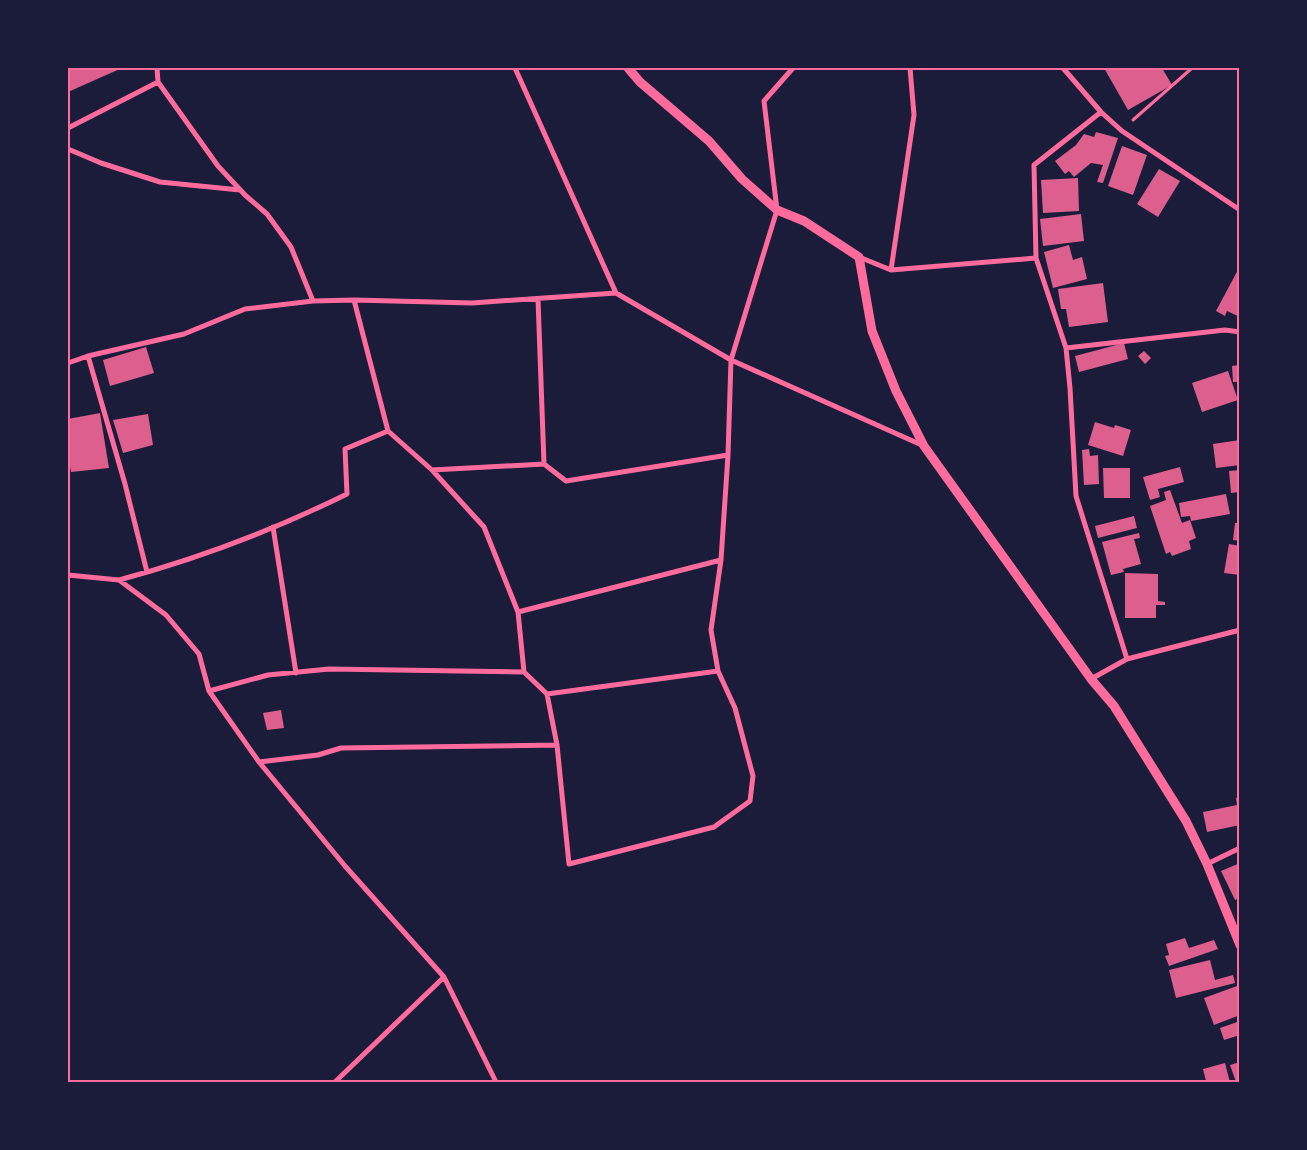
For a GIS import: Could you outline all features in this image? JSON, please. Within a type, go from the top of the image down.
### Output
[{"type":"street","points":[[157,68],[158,82],[218,166],[240,190],[267,214],[291,247],[312,301]]},
{"type":"street","points":[[515,68],[616,293]]},
{"type":"street","points":[[628,68],[640,82],[709,141],[742,179],[777,210],[804,221],[858,257],[891,270],[1036,258]]},
{"type":"street","points":[[354,300],[388,431],[432,470],[484,527],[518,612],[524,672],[546,694],[557,745],[570,864],[714,826],[750,801],[752,776],[735,708],[718,671],[711,630],[720,560],[728,455],[731,360],[777,210],[764,101],[793,68]]},
{"type":"street","points":[[891,270],[914,116],[910,68]]},
{"type":"street","points":[[1064,68],[1101,112],[1122,130],[1240,210]]},
{"type":"street","points":[[68,128],[158,82]]},
{"type":"street","points":[[1101,112],[1034,166],[1036,258],[1066,348],[1076,496],[1127,659]]},
{"type":"street","points":[[68,149],[101,164],[160,182],[240,190]]},
{"type":"street","points":[[858,257],[872,331],[896,391],[924,446],[1091,679],[1114,706],[1135,739],[1186,821],[1207,864],[1240,945]]},
{"type":"street","points":[[68,363],[88,356],[184,334],[245,309],[312,301],[354,300],[472,303],[616,293],[731,360],[924,446]]},
{"type":"street","points":[[538,299],[544,464]]},
{"type":"street","points":[[1066,348],[1226,330],[1240,332]]},
{"type":"street","points":[[88,356],[148,572]]},
{"type":"street","points":[[68,575],[119,580],[170,566],[310,512],[347,494],[345,450],[388,431]]},
{"type":"street","points":[[432,470],[544,464],[566,481],[728,455]]},
{"type":"street","points":[[273,527],[296,673]]},
{"type":"street","points":[[518,612],[720,560]]},
{"type":"street","points":[[119,580],[166,616],[199,654],[209,691],[259,762],[344,866],[444,977],[496,1082]]},
{"type":"street","points":[[1091,679],[1127,659],[1240,630]]},
{"type":"street","points":[[209,691],[268,675],[329,669],[524,672]]},
{"type":"street","points":[[546,694],[718,671]]},
{"type":"street","points":[[259,762],[318,755],[341,748],[557,745]]},
{"type":"street","points":[[1207,864],[1240,848]]},
{"type":"street","points":[[336,1082],[444,977]]},
{"type":"path","points":[[1122,130],[1192,68]]},
{"type":"building","points":[[68,68],[122,68],[68,92]]},
{"type":"building","points":[[1104,68],[1162,68],[1172,85],[1128,110]]},
{"type":"building","points":[[1096,132],[1118,138],[1103,183],[1097,182],[1103,165],[1091,163],[1074,177],[1069,171],[1065,174],[1055,161],[1076,145],[1084,134],[1094,137]]},
{"type":"building","points":[[1122,146],[1147,155],[1133,195],[1108,186]]},
{"type":"building","points":[[1159,169],[1180,181],[1158,217],[1137,204]]},
{"type":"building","points":[[1078,178],[1079,211],[1043,213],[1041,180]]},
{"type":"building","points":[[1081,214],[1084,241],[1043,246],[1040,219]]},
{"type":"building","points":[[1069,245],[1073,260],[1082,257],[1087,279],[1053,288],[1044,252]]},
{"type":"building","points":[[1240,266],[1240,317],[1227,311],[1225,316],[1216,311]]},
{"type":"building","points":[[1103,283],[1108,322],[1069,327],[1066,309],[1061,309],[1058,289]]},
{"type":"building","points":[[1124,343],[1128,359],[1079,372],[1075,356]]},
{"type":"building","points":[[146,347],[154,373],[110,386],[103,360]]},
{"type":"building","points":[[1144,351],[1151,358],[1145,364],[1138,356]]},
{"type":"building","points":[[1240,365],[1240,382],[1233,382],[1232,366]]},
{"type":"building","points":[[1228,371],[1238,400],[1202,412],[1192,383]]},
{"type":"building","points":[[100,413],[109,468],[71,472],[68,456],[68,419]]},
{"type":"building","points":[[148,414],[153,445],[123,453],[113,420]]},
{"type":"building","points":[[1095,422],[1114,428],[1115,425],[1131,430],[1123,456],[1088,445]]},
{"type":"building","points":[[1240,440],[1240,465],[1216,468],[1213,444]]},
{"type":"building","points":[[1089,449],[1090,456],[1098,455],[1099,484],[1084,485],[1082,450]]},
{"type":"building","points":[[1180,467],[1184,482],[1158,489],[1160,497],[1150,500],[1143,477]]},
{"type":"building","points":[[1103,468],[1130,468],[1130,498],[1104,498]]},
{"type":"building","points":[[1240,470],[1240,492],[1231,493],[1229,471]]},
{"type":"building","points":[[1170,490],[1182,523],[1190,520],[1196,538],[1189,541],[1191,549],[1172,556],[1170,552],[1166,554],[1150,506],[1166,500],[1164,492]]},
{"type":"building","points":[[1226,494],[1230,514],[1191,521],[1190,516],[1181,517],[1179,503]]},
{"type":"building","points":[[1134,516],[1137,528],[1098,538],[1095,526]]},
{"type":"building","points":[[1235,523],[1240,523],[1240,541],[1233,540]]},
{"type":"building","points":[[1139,533],[1140,538],[1134,539],[1141,564],[1123,569],[1124,572],[1111,575],[1102,542]]},
{"type":"building","points":[[1229,544],[1240,546],[1240,575],[1224,573]]},
{"type":"building","points":[[1125,573],[1158,574],[1158,601],[1165,602],[1165,605],[1156,605],[1156,618],[1125,618]]},
{"type":"building","points":[[281,710],[284,728],[267,730],[263,713]]},
{"type":"building","points":[[1240,797],[1240,825],[1207,832],[1203,812],[1237,805],[1236,798]]},
{"type":"building","points":[[1240,863],[1240,898],[1235,900],[1221,871]]},
{"type":"building","points":[[1185,938],[1189,948],[1214,940],[1218,949],[1169,966],[1165,956],[1169,955],[1166,944]]},
{"type":"building","points":[[1210,960],[1215,980],[1233,975],[1235,983],[1176,998],[1169,970]]},
{"type":"building","points":[[1237,986],[1240,992],[1240,1015],[1214,1025],[1204,998]]},
{"type":"building","points":[[1240,1021],[1240,1035],[1224,1040],[1220,1028]]},
{"type":"building","points":[[1240,1062],[1240,1082],[1236,1082],[1230,1065]]},
{"type":"building","points":[[1225,1063],[1230,1082],[1202,1082],[1206,1081],[1203,1069]]}]
